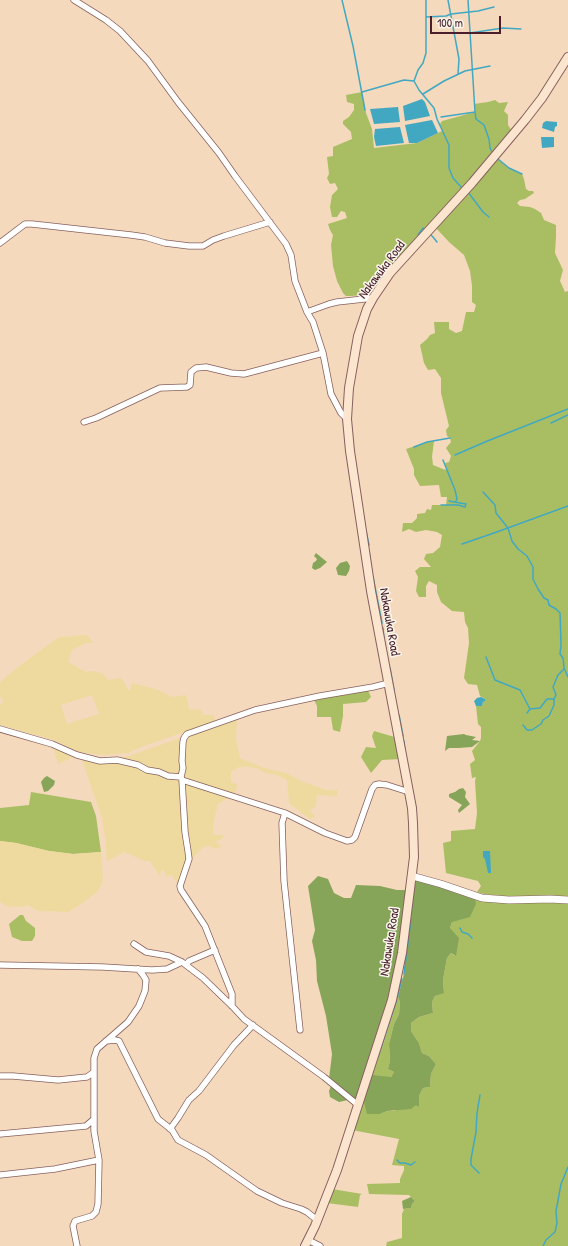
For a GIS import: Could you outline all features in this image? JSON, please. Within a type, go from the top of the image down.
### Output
[{"type":"main road","name":"Nakawuka Road","points":[[307,1243],[338,1170],[392,1000],[402,953],[412,876],[414,843],[414,823],[409,792],[370,584],[350,451],[347,418],[352,368],[358,336],[367,309],[390,273],[472,183],[525,120],[542,98],[568,57]]},
{"type":"street","points":[[74,0],[106,20],[148,61],[178,102],[219,153],[283,240],[291,254],[295,280],[307,312],[313,322],[323,353],[331,394],[341,413],[347,418]]},
{"type":"street","points":[[0,243],[25,224],[32,224],[145,237],[165,243],[203,246],[224,236],[270,222]]},
{"type":"street","points":[[307,312],[333,303],[373,298]]},
{"type":"street","points":[[84,422],[96,418],[160,388],[187,387],[190,385],[191,372],[196,368],[206,367],[231,373],[244,374],[323,353]]},
{"type":"street","points":[[232,1006],[232,994],[206,926],[181,890],[180,886],[189,859],[185,832],[181,779],[184,738],[187,734],[255,710],[389,683]]},
{"type":"street","points":[[0,729],[100,760],[118,760],[138,765],[147,770],[159,772],[285,813],[325,834],[349,841],[355,837],[372,789],[375,785],[386,785],[409,792]]},
{"type":"street","points":[[285,813],[282,823],[284,881],[300,1030]]},
{"type":"street","points":[[412,876],[482,898],[509,900],[568,900]]},
{"type":"street","points":[[134,944],[146,952],[169,956],[184,963],[203,978],[244,1019],[324,1077],[358,1105]]},
{"type":"street","points":[[0,965],[103,967],[150,970],[167,969],[215,950]]},
{"type":"street","points":[[77,1246],[73,1226],[75,1221],[92,1216],[96,1212],[98,1204],[99,1160],[94,1131],[94,1058],[97,1049],[128,1022],[139,1006],[145,991],[146,980],[138,969]]},
{"type":"street","points":[[144,977],[150,970]]},
{"type":"street","points":[[170,1129],[189,1100],[199,1091],[234,1045],[253,1025]]},
{"type":"street","points":[[106,1042],[115,1040],[119,1041],[158,1119],[170,1129],[178,1140],[206,1155],[257,1191],[282,1203],[301,1209],[318,1220]]},
{"type":"street","points":[[0,1076],[58,1080],[87,1077],[94,1072]]},
{"type":"street","points":[[87,1077],[93,1082]]},
{"type":"street","points":[[86,1126],[94,1119]]},
{"type":"street","points":[[0,1134],[86,1126],[92,1128],[94,1131]]},
{"type":"street","points":[[0,1175],[55,1170],[99,1160]]},
{"type":"street","points":[[307,1243],[320,1246]]},
{"type":"green space","points":[[362,92],[366,113],[372,129],[374,148],[417,143],[442,131],[440,124],[442,121],[475,112],[474,104],[495,100],[499,103],[508,102],[504,111],[508,115],[508,125],[512,131],[368,294],[346,296],[337,281],[333,266],[331,245],[333,235],[328,224],[347,218],[345,212],[341,211],[337,217],[332,217],[330,207],[332,195],[338,189],[335,183],[330,184],[327,178],[329,174],[327,157],[333,156],[333,147],[352,139],[351,132],[343,124],[343,121],[349,117],[354,110],[354,104],[347,102],[346,95]]},
{"type":"green space","points":[[498,159],[509,168],[522,174],[526,189],[533,191],[534,193],[517,203],[520,206],[535,209],[541,213],[544,220],[556,225],[555,253],[563,270],[560,281],[565,292],[568,291],[568,898],[511,897],[484,894],[477,892],[481,886],[478,881],[446,873],[443,843],[451,841],[451,831],[475,829],[477,813],[476,777],[472,778],[470,764],[475,760],[472,751],[481,738],[481,727],[478,724],[476,706],[482,706],[485,699],[480,696],[477,685],[468,684],[464,678],[469,643],[468,628],[465,622],[464,612],[452,611],[441,602],[437,592],[437,585],[429,581],[426,586],[426,597],[419,597],[416,591],[418,577],[415,571],[420,567],[431,567],[424,559],[426,554],[433,553],[440,547],[442,535],[437,532],[426,530],[416,532],[409,529],[402,532],[403,523],[412,523],[417,518],[417,514],[425,513],[427,509],[431,510],[432,505],[446,505],[447,497],[441,497],[439,485],[420,486],[414,475],[414,469],[406,449],[434,441],[432,457],[433,465],[447,470],[445,463],[449,462],[451,456],[446,448],[451,442],[450,438],[447,436],[446,430],[449,426],[441,393],[441,378],[435,369],[428,370],[424,363],[420,345],[430,335],[435,333],[434,322],[449,322],[449,329],[456,333],[462,331],[466,312],[474,312],[476,305],[472,302],[470,271],[464,255],[435,227]]},
{"type":"green space","points":[[316,553],[327,562],[315,570],[312,568],[313,563],[317,559],[314,556]]},
{"type":"green space","points":[[347,561],[350,566],[346,576],[338,575],[336,568],[340,563]]},
{"type":"green space","points":[[368,690],[371,697],[366,702],[343,704],[343,716],[340,732],[333,730],[331,717],[317,717],[317,706],[313,698]]},
{"type":"green space","points":[[374,731],[398,738],[401,759],[382,760],[371,773],[361,757],[366,747],[376,748],[372,736]]},
{"type":"green space","points":[[464,734],[476,737],[472,740],[480,741],[472,747],[449,748],[445,751],[447,736]]},
{"type":"green space","points":[[47,776],[55,781],[54,785],[48,791],[44,792],[41,782]]},
{"type":"green space","points":[[463,788],[466,792],[465,797],[470,804],[459,813],[458,810],[462,805],[449,797],[449,794]]},
{"type":"green space","points":[[31,792],[91,802],[96,816],[101,852],[73,854],[49,851],[16,843],[0,841],[0,808],[29,805]]},
{"type":"green space","points":[[318,876],[328,879],[334,893],[344,898],[351,898],[356,885],[380,886],[397,890],[406,890],[407,892],[397,968],[357,1098],[339,1102],[330,1097],[329,1091],[331,1086],[329,1079],[332,1054],[326,1016],[317,981],[316,960],[312,941],[315,930],[308,886]]},
{"type":"green space","points":[[416,880],[421,880],[475,899],[476,904],[470,917],[452,922],[450,928],[459,938],[456,956],[451,953],[447,958],[443,980],[444,993],[435,996],[432,1002],[433,1013],[419,1017],[411,1023],[411,1031],[419,1043],[422,1053],[429,1056],[436,1064],[431,1074],[430,1087],[423,1088],[419,1096],[419,1107],[416,1105],[411,1109],[387,1111],[380,1114],[367,1114],[364,1102],[372,1075],[391,1077],[394,1072],[388,1069],[390,1061],[389,1044],[394,1024],[399,1014],[400,1002],[398,997],[404,974]]},
{"type":"green space","points":[[475,899],[568,903],[568,1246],[386,1246],[387,1242],[402,1238],[402,1214],[404,1209],[411,1208],[415,1201],[409,1195],[369,1194],[367,1184],[400,1183],[404,1170],[404,1166],[392,1165],[399,1139],[352,1130],[384,1042],[398,997],[400,1002],[399,1014],[394,1024],[389,1044],[390,1061],[388,1069],[394,1072],[391,1077],[380,1114],[387,1111],[394,1111],[419,1096],[423,1088],[430,1087],[431,1074],[436,1064],[429,1056],[422,1053],[419,1043],[411,1031],[411,1023],[419,1017],[433,1013],[432,1002],[435,996],[444,992],[443,980],[447,958],[451,953],[455,956],[450,928],[452,922]]},
{"type":"green space","points":[[20,915],[23,915],[26,921],[35,928],[35,936],[32,941],[22,941],[12,937],[9,924]]},
{"type":"green space","points":[[332,1189],[362,1194],[360,1195],[358,1207],[327,1203]]},
{"type":"green space","points":[[411,1197],[415,1201],[411,1208],[403,1209],[402,1201]]},
{"type":"sand","points":[[87,635],[93,643],[86,643],[72,650],[68,662],[86,672],[93,671],[103,674],[108,680],[120,678],[128,690],[130,690],[132,683],[159,690],[172,697],[186,695],[189,709],[201,710],[203,715],[213,715],[216,721],[138,748],[128,753],[103,755],[78,752],[54,740],[0,725],[0,705],[4,701],[0,697],[0,682],[59,637]],"holes":[[[92,695],[99,714],[67,724],[61,705]]]},
{"type":"sand","points":[[237,718],[236,740],[240,758],[264,768],[286,773],[301,781],[326,790],[337,790],[337,796],[317,795],[316,806],[310,810],[315,817],[310,819],[289,803],[287,780],[256,768],[239,767],[231,772],[231,782],[238,785],[234,794],[218,804],[215,816],[213,835],[224,835],[222,839],[216,841],[222,846],[216,849],[209,846],[203,847],[194,857],[191,858],[178,885],[172,875],[166,876],[164,870],[161,870],[160,876],[150,861],[145,861],[124,852],[107,861],[102,818],[82,760],[84,757],[103,760],[129,756]]},
{"type":"sand","points":[[53,745],[75,756],[58,764]]},
{"type":"sand","points":[[0,841],[16,843],[49,851],[73,854],[101,852],[103,880],[99,890],[68,912],[38,911],[28,905],[21,907],[6,906],[0,902]]},
{"type":"water","points":[[422,99],[425,102],[430,116],[405,121],[403,106]]},
{"type":"water","points":[[398,107],[400,122],[374,124],[370,109]]},
{"type":"water","points":[[432,120],[438,133],[417,143],[409,143],[405,125]]},
{"type":"water","points":[[546,121],[557,122],[554,132],[542,128],[543,123]]},
{"type":"water","points":[[400,127],[404,143],[376,146],[374,137],[375,129]]},
{"type":"water","points":[[541,137],[554,137],[554,147],[542,148]]},
{"type":"water","points":[[481,697],[485,699],[485,701],[483,702],[482,706],[476,706],[474,701]]},
{"type":"water","points":[[483,851],[490,851],[491,873],[488,873],[485,859],[483,857]]},
{"type":"waterway","points":[[342,0],[353,46],[365,110]]},
{"type":"waterway","points":[[426,0],[426,53],[414,81],[419,90],[434,108],[437,119],[449,145],[449,168],[453,178],[462,188]]},
{"type":"waterway","points":[[448,0],[459,59],[458,74]]},
{"type":"waterway","points":[[468,0],[476,119],[484,125],[493,154]]},
{"type":"waterway","points":[[426,17],[446,16],[494,7]]},
{"type":"waterway","points":[[470,33],[503,28],[521,29]]},
{"type":"waterway","points":[[423,94],[444,81],[465,71],[490,66]]},
{"type":"waterway","points":[[362,92],[404,80],[414,81]]},
{"type":"waterway","points":[[441,117],[475,112]]},
{"type":"waterway","points":[[498,159],[509,168],[522,174]]},
{"type":"waterway","points":[[468,192],[483,212],[489,217]]},
{"type":"waterway","points":[[418,235],[423,228],[425,230]]},
{"type":"waterway","points":[[430,234],[437,242]]},
{"type":"waterway","points":[[455,455],[568,409]]},
{"type":"waterway","points":[[551,423],[568,415]]},
{"type":"waterway","points":[[414,447],[427,442],[450,438]]},
{"type":"waterway","points":[[443,460],[455,490],[456,501]]},
{"type":"waterway","points":[[483,492],[495,505],[496,513],[508,528],[512,541],[518,549],[527,556],[533,567],[533,579],[538,589],[544,598],[548,600],[549,605],[560,613],[560,654],[563,658],[564,668],[568,677]]},
{"type":"waterway","points":[[441,505],[458,505],[465,507],[466,504],[449,501]]},
{"type":"waterway","points":[[462,544],[568,506]]},
{"type":"waterway","points":[[366,531],[369,545]]},
{"type":"waterway","points":[[369,551],[372,573]]},
{"type":"waterway","points":[[373,577],[382,623]]},
{"type":"waterway","points":[[383,628],[384,640]]},
{"type":"waterway","points":[[486,657],[495,680],[520,690],[530,709]]},
{"type":"waterway","points":[[390,668],[394,690]]},
{"type":"waterway","points":[[527,713],[530,709],[540,708],[547,699],[554,699],[556,695],[553,687],[558,675],[564,669]]},
{"type":"waterway","points":[[523,725],[527,730],[532,730],[541,724],[543,720],[549,716],[554,705],[554,699]]},
{"type":"waterway","points":[[399,715],[403,736]]},
{"type":"waterway","points":[[404,741],[405,751]]},
{"type":"waterway","points":[[411,914],[413,896]]},
{"type":"waterway","points":[[404,974],[411,919]]},
{"type":"waterway","points":[[460,928],[462,932],[468,934],[472,938]]},
{"type":"waterway","points":[[378,1057],[402,979]]},
{"type":"waterway","points":[[479,1173],[471,1165],[471,1159],[480,1095]]},
{"type":"waterway","points":[[397,1160],[400,1163],[411,1165],[415,1162]]},
{"type":"waterway","points":[[543,1246],[546,1240],[555,1232],[557,1223],[556,1211],[561,1184],[568,1167]]}]
